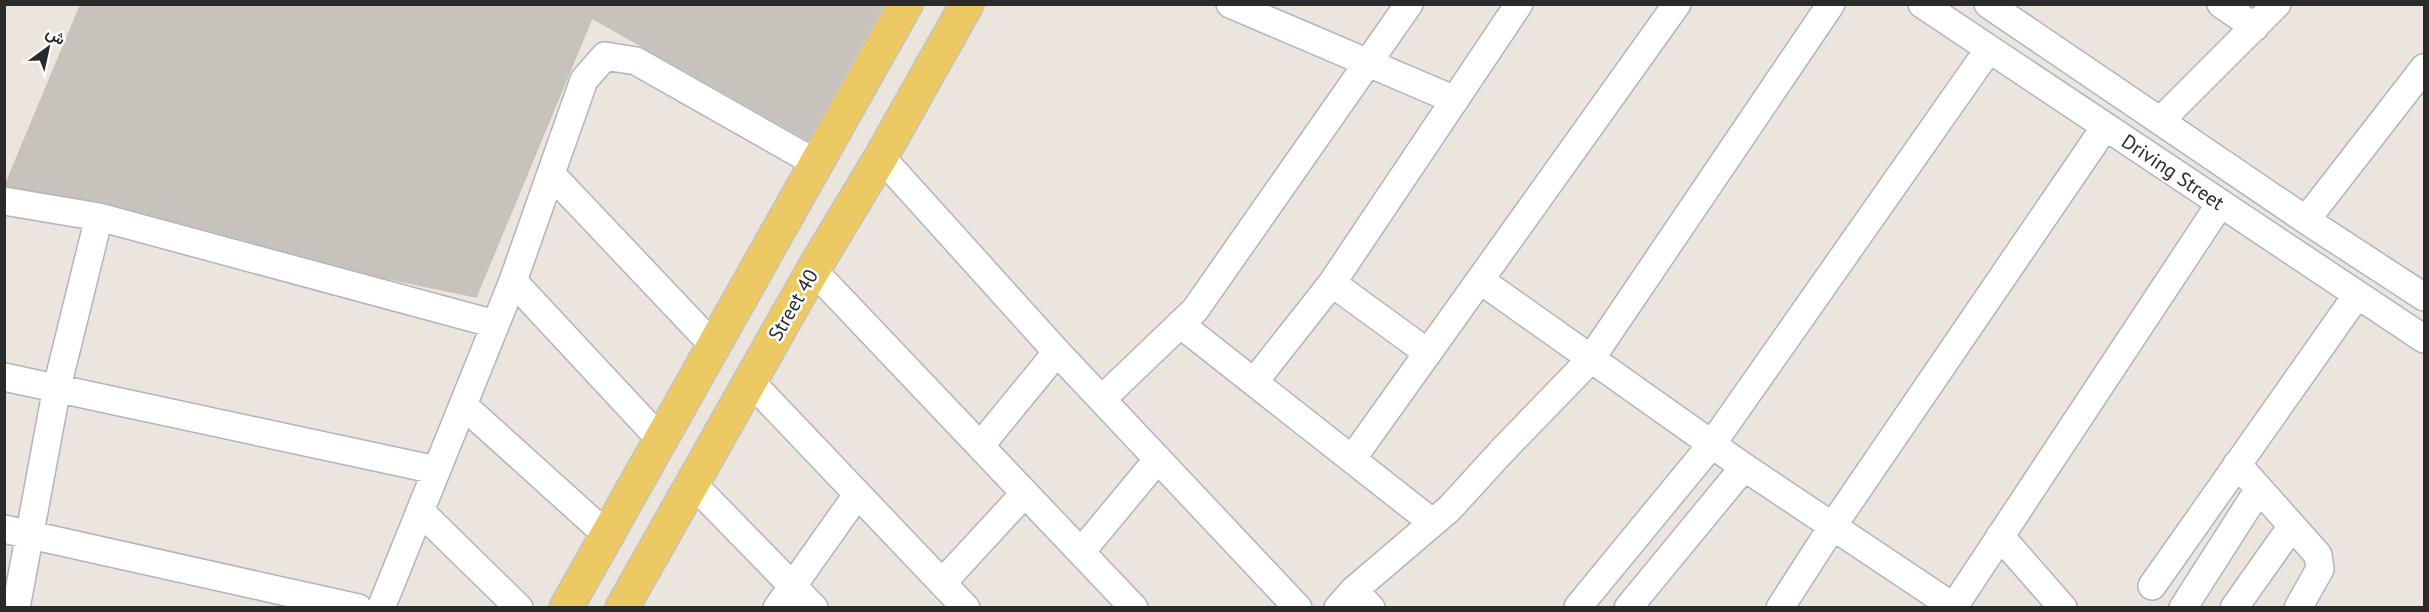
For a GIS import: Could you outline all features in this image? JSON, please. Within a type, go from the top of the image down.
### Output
[{"type":"main road","points":[[566,608],[906,4]]},
{"type":"main road","name":"Street 40","points":[[622,608],[967,4]]},
{"type":"main road","points":[[689,390],[690,399],[698,411],[711,418],[729,418]]},
{"type":"main road","points":[[659,442],[679,447],[691,456],[696,477]]},
{"type":"street","points":[[1101,399],[1195,310],[1409,4]]},
{"type":"street","points":[[1254,382],[1332,283],[1519,4]]},
{"type":"street","points":[[1352,459],[1677,4]]},
{"type":"street","points":[[1354,602],[1449,509],[1590,360],[1831,4]]},
{"type":"street","name":"Driving Street","points":[[1922,4],[2424,339]]},
{"type":"street","name":"Driving Street","points":[[1989,4],[2306,220],[2424,297]]},
{"type":"street","points":[[2222,4],[2255,27]]},
{"type":"street","points":[[2160,121],[2277,4]]},
{"type":"street","points":[[1247,8],[1368,64],[1455,100]]},
{"type":"street","points":[[1578,607],[1712,444],[1989,49]]},
{"type":"street","points":[[381,608],[513,281],[584,80],[605,56],[636,61],[816,163]]},
{"type":"street","points":[[2306,220],[2424,68]]},
{"type":"street","points":[[1779,608],[2105,127]]},
{"type":"street","points":[[881,157],[1057,352],[1298,608]]},
{"type":"street","points":[[552,175],[714,346]]},
{"type":"street","points":[[4,201],[99,217],[495,324]]},
{"type":"street","points":[[1480,280],[1744,467],[1954,607],[2220,204]]},
{"type":"street","points":[[16,608],[17,532],[57,387],[99,217]]},
{"type":"street","points":[[813,270],[1134,608]]},
{"type":"street","points":[[513,281],[659,442]]},
{"type":"street","points":[[1332,283],[1428,353]]},
{"type":"street","points":[[2152,586],[2357,295]]},
{"type":"street","points":[[1180,324],[1433,523]]},
{"type":"street","points":[[980,446],[1057,352]]},
{"type":"street","points":[[4,376],[436,470]]},
{"type":"street","points":[[750,381],[966,608]]},
{"type":"street","points":[[463,405],[607,535]]},
{"type":"street","points":[[1081,552],[1158,459]]},
{"type":"street","points":[[2237,464],[2318,555],[2320,569],[2298,608]]},
{"type":"street","points":[[1633,606],[1744,467]]},
{"type":"street","points":[[696,477],[814,608]]},
{"type":"street","points":[[2183,608],[2259,489]]},
{"type":"street","points":[[942,583],[1025,493]]},
{"type":"street","points":[[777,608],[857,495]]},
{"type":"street","points":[[420,511],[519,608]]},
{"type":"street","points":[[2234,608],[2292,526]]},
{"type":"street","points":[[17,532],[358,608]]},
{"type":"street","points":[[2000,536],[2063,608]]},
{"type":"building","points":[[81,4],[884,4],[808,140],[592,18],[476,297],[385,278],[103,202],[5,186]]}]
